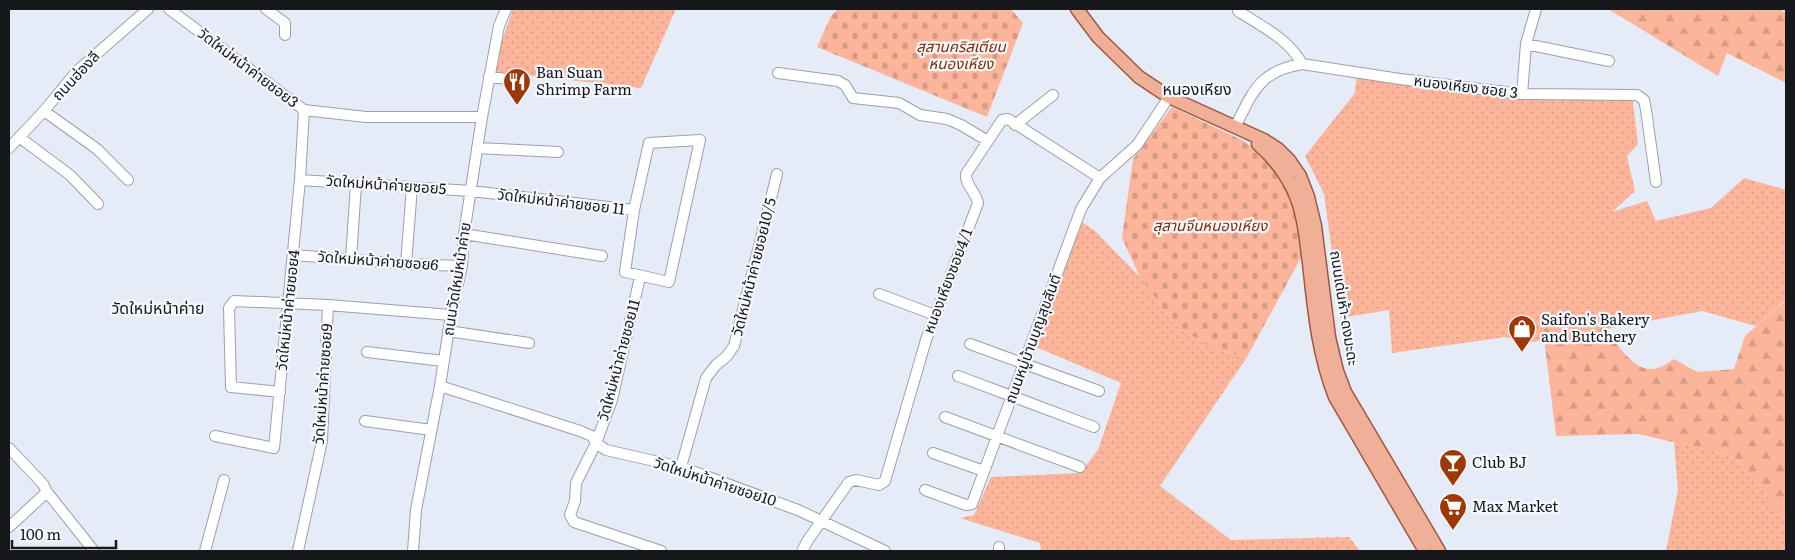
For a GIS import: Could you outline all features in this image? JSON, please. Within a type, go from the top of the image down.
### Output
[{"type":"main road","name":"ถนนเด่นห้า-ดงมะดะ","points":[[1077,9],[1098,37],[1139,77],[1169,97],[1264,140],[1278,149],[1289,160],[1300,176],[1308,197],[1307,214],[1318,339],[1326,374],[1335,397],[1353,430],[1425,551]]},
{"type":"main road","name":"ถนนเด่นห้า-ดงมะดะ","points":[[1307,214],[1336,371],[1362,424],[1439,551]]},
{"type":"street","name":"ถนนฮ่องลี","points":[[9,148],[44,111],[77,71],[148,9]]},
{"type":"street","name":"วัดใหม่หน้าค่ายซอย3","points":[[170,9],[304,110],[366,117],[482,117]]},
{"type":"street","points":[[266,9],[285,23],[285,35]]},
{"type":"street","points":[[1522,94],[1526,44],[1536,9]]},
{"type":"street","name":"ถนนวัดใหม่หน้าค่าย","points":[[413,551],[416,510],[440,386],[451,315],[462,266],[464,234],[488,77],[504,10]]},
{"type":"street","points":[[1238,11],[1284,42],[1296,52],[1302,64]]},
{"type":"street","points":[[1526,44],[1609,61]]},
{"type":"street","name":"หนองเหียง ซอย 3","points":[[1240,130],[1254,89],[1262,81],[1287,66],[1302,64],[1400,79],[1522,94],[1640,96],[1644,100],[1646,110],[1656,182]]},
{"type":"street","points":[[778,73],[838,80],[853,98],[899,103],[920,114],[947,119],[988,141]]},
{"type":"street","points":[[488,77],[516,80]]},
{"type":"street","points":[[1053,95],[1015,125],[1100,178]]},
{"type":"street","name":"ถนนหมู่บ้านบุญสุขสันต์","points":[[925,490],[966,505],[972,504],[1081,209],[1100,178],[1136,145],[1169,97]]},
{"type":"street","name":"วัดใหม่หน้าค่ายซอย4","points":[[215,436],[274,448],[290,304],[304,110]]},
{"type":"street","points":[[44,111],[96,149],[128,180]]},
{"type":"street","name":"หนองเหียงซอย4/1","points":[[822,521],[849,482],[856,480],[879,485],[885,480],[926,340],[978,204],[976,196],[966,181],[966,174],[1002,120],[1008,119],[1015,125]]},
{"type":"street","points":[[19,137],[70,176],[98,204]]},
{"type":"street","points":[[634,210],[649,143],[700,140],[669,282],[640,276]]},
{"type":"street","points":[[477,148],[558,152]]},
{"type":"street","name":"วัดใหม่หน้าค่ายซอย10/5","points":[[681,467],[706,378],[734,346],[777,174]]},
{"type":"street","name":"วัดใหม่หน้าค่ายซอย5","points":[[300,180],[471,191]]},
{"type":"street","points":[[351,259],[356,184]]},
{"type":"street","points":[[406,264],[412,187]]},
{"type":"street","name":"วัดใหม่หน้าค่ายซอย 11","points":[[471,191],[634,210],[625,272],[640,276]]},
{"type":"street","points":[[464,234],[602,256]]},
{"type":"street","name":"วัดใหม่หน้าค่ายซอย6","points":[[294,255],[406,264],[462,266]]},
{"type":"street","name":"วัดใหม่หน้าค่ายซอย11","points":[[640,276],[612,400],[596,443],[576,483],[575,501],[570,515],[574,522],[661,551]]},
{"type":"street","points":[[879,294],[935,315]]},
{"type":"street","points":[[280,392],[231,388],[229,308],[234,301],[451,315]]},
{"type":"street","name":"วัดใหม่หน้าค่ายซอย9","points":[[298,551],[322,441],[328,306]]},
{"type":"street","points":[[448,331],[529,344]]},
{"type":"street","points":[[970,344],[1099,392]]},
{"type":"street","points":[[367,352],[443,361]]},
{"type":"street","points":[[958,376],[1094,427]]},
{"type":"street","name":"วัดใหม่หน้าค่ายซอย10","points":[[440,386],[580,431],[592,436],[596,443],[606,450],[681,467],[798,510],[874,549],[885,551]]},
{"type":"street","points":[[945,417],[1080,467]]},
{"type":"street","points":[[365,421],[431,430]]},
{"type":"street","points":[[9,448],[43,484],[47,492],[94,551]]},
{"type":"street","points":[[933,453],[984,472]]},
{"type":"street","points":[[205,551],[224,480]]},
{"type":"street","points":[[9,525],[47,492]]},
{"type":"street","points":[[802,551],[822,521]]},
{"type":"green space","points":[[513,9],[676,9],[641,88],[496,72],[498,52]]},
{"type":"green space","name":"สุสานคริสเตียน หนองเหียง","points":[[838,9],[1011,9],[1023,23],[987,117],[817,47],[831,16]]},
{"type":"green space","points":[[1608,9],[1779,9],[1786,13],[1786,83],[1727,53],[1718,76]]},
{"type":"green space","points":[[1357,72],[1528,94],[1632,95],[1638,144],[1627,156],[1635,191],[1612,212],[1647,201],[1656,221],[1711,208],[1744,178],[1786,190],[1786,299],[1756,326],[1702,311],[1606,329],[1600,321],[1544,326],[1545,340],[1526,343],[1506,337],[1392,353],[1389,310],[1341,318],[1324,194],[1305,156],[1355,93]]},
{"type":"green space","name":"สุสานจีนหนองเหียง","points":[[1172,107],[1244,141],[1266,159],[1282,179],[1296,208],[1303,254],[1247,357],[1213,349],[1175,325],[1140,277],[1122,238],[1133,159]]},
{"type":"green space","points":[[1077,219],[1094,230],[1140,277],[1175,325],[1213,349],[1247,357],[1160,486],[1231,540],[1349,537],[1360,551],[1041,551],[1040,543],[960,518],[974,515],[991,477],[1080,473],[1098,450],[1121,383],[1031,345]]},
{"type":"green space","points":[[1786,300],[1786,521],[1740,461],[1716,452],[1638,434],[1556,436],[1544,326],[1601,321],[1630,359],[1637,365],[1645,368],[1659,368],[1674,359],[1697,372],[1734,369],[1745,336]]},
{"type":"green space","points":[[1674,442],[1716,452],[1740,461],[1786,521],[1786,551],[1666,551],[1678,490]]},
{"type":"place","name":"Ban Suan Shrimp Farm","points":[[517,106]]},
{"type":"place","name":"Saifon's Bakery and Butchery","points":[[1522,353]]},
{"type":"place","name":"Club BJ","points":[[1453,487]]},
{"type":"place","name":"Max Market","points":[[1453,531]]},
{"type":"district","name":"หนองเหียง","points":[[1197,89]]},
{"type":"district","name":"วัดใหม่หน้าค่าย","points":[[158,308]]}]
